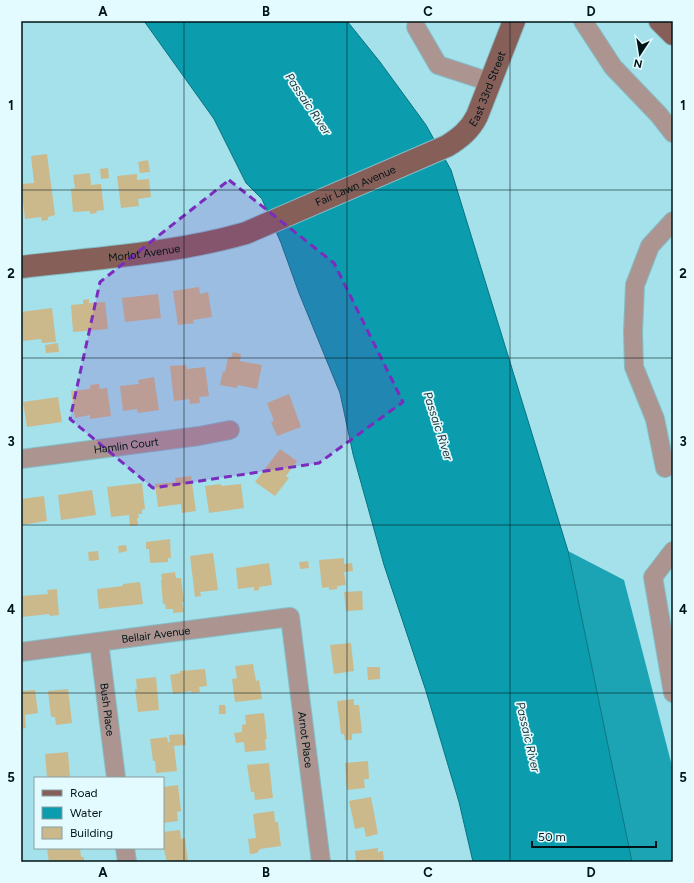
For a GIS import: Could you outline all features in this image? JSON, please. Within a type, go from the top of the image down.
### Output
[{"type":"main road","points":[[660,21],[673,34]]},
{"type":"main road","name":"East 33rd Street","points":[[447,146],[459,139],[472,126],[490,82],[510,22]]},
{"type":"main road","name":"Fair Lawn Avenue","points":[[265,226],[447,146]]},
{"type":"main road","name":"Morlot Avenue","points":[[21,267],[182,247],[224,239],[265,226]]},
{"type":"street","points":[[583,21],[613,67],[659,115],[673,132]]},
{"type":"street","points":[[416,27],[438,65],[490,82]]},
{"type":"street","points":[[665,468],[655,419],[634,367],[633,332],[635,285],[650,246],[673,221]]},
{"type":"street","name":"Hamlin Court","points":[[21,459],[199,436],[230,430]]},
{"type":"street","points":[[673,551],[653,577],[673,693]]},
{"type":"street","name":"Bellair Avenue","points":[[21,652],[290,617]]},
{"type":"street","name":"Arnot Place","points":[[290,617],[321,862]]},
{"type":"street","name":"Bush Place","points":[[99,642],[116,777]]},
{"type":"street","points":[[125,849],[127,862]]},
{"type":"highlighted area","points":[[229,180],[334,263],[403,402],[319,463],[153,488],[70,419],[100,282]]},
{"type":"shaded area","points":[[568,551],[624,580],[672,766],[673,862],[632,862]]},
{"type":"water","name":"Passaic River","points":[[144,21],[347,21],[380,62],[426,125],[451,170],[568,551],[632,862],[473,862],[459,802],[426,691],[384,565],[353,454],[340,393],[299,293],[281,243],[262,199],[246,183],[214,119]]},
{"type":"building","points":[[47,154],[55,215],[48,217],[48,220],[42,221],[41,217],[25,219],[21,184],[34,183],[31,156]]},
{"type":"building","points":[[148,160],[150,172],[140,173],[138,162]]},
{"type":"building","points":[[108,168],[109,178],[101,179],[100,169]]},
{"type":"building","points":[[90,173],[91,185],[101,184],[104,210],[96,211],[97,213],[90,214],[90,211],[73,212],[71,189],[75,188],[73,175]]},
{"type":"building","points":[[137,174],[137,180],[149,179],[151,197],[138,199],[139,206],[121,208],[117,176]]},
{"type":"building","points":[[199,287],[200,294],[208,292],[212,317],[193,320],[194,323],[178,325],[173,291]]},
{"type":"building","points":[[158,294],[161,318],[125,322],[122,298]]},
{"type":"building","points":[[89,299],[89,303],[105,302],[108,329],[73,332],[71,305],[83,304],[83,300]]},
{"type":"building","points":[[52,308],[56,342],[42,343],[41,339],[23,341],[21,312]]},
{"type":"building","points":[[58,343],[59,352],[46,353],[45,345]]},
{"type":"building","points":[[233,352],[241,354],[240,361],[262,365],[257,389],[238,385],[237,388],[220,385],[223,371],[225,372],[228,357],[231,358]]},
{"type":"building","points":[[186,365],[187,369],[205,367],[209,396],[199,397],[200,403],[190,404],[189,399],[174,401],[170,366]]},
{"type":"building","points":[[154,377],[159,410],[138,413],[137,409],[123,411],[120,386],[139,384],[138,380]]},
{"type":"building","points":[[99,384],[100,389],[107,388],[111,416],[90,419],[90,415],[75,418],[71,391],[90,389],[90,385]]},
{"type":"building","points":[[289,394],[301,427],[277,436],[271,422],[274,421],[267,403]]},
{"type":"building","points":[[58,397],[62,422],[27,427],[23,402]]},
{"type":"building","points":[[280,449],[297,461],[286,476],[289,478],[275,496],[255,482]]},
{"type":"building","points":[[191,476],[196,511],[182,513],[181,504],[158,507],[155,484],[176,482],[175,478]]},
{"type":"building","points":[[142,483],[145,509],[142,510],[142,514],[138,514],[138,525],[130,526],[129,515],[111,517],[107,487]]},
{"type":"building","points":[[221,484],[221,486],[241,484],[244,508],[209,513],[205,486]]},
{"type":"building","points":[[92,490],[96,515],[61,520],[58,495]]},
{"type":"building","points":[[44,496],[47,521],[21,525],[21,499]]},
{"type":"building","points":[[170,539],[171,558],[168,558],[168,562],[150,563],[149,549],[146,549],[146,542]]},
{"type":"building","points":[[126,545],[127,551],[119,553],[118,546]]},
{"type":"building","points":[[98,551],[99,560],[89,561],[88,552]]},
{"type":"building","points":[[213,553],[218,590],[200,592],[201,596],[195,597],[190,556]]},
{"type":"building","points":[[344,558],[344,564],[352,563],[353,571],[344,572],[346,585],[337,586],[337,589],[329,590],[329,587],[322,588],[319,560]]},
{"type":"building","points":[[308,561],[309,568],[300,569],[299,562]]},
{"type":"building","points":[[269,563],[272,585],[259,587],[259,590],[254,591],[254,587],[238,589],[236,568]]},
{"type":"building","points":[[175,572],[176,578],[181,578],[184,612],[173,613],[173,609],[166,609],[165,604],[163,604],[161,574]]},
{"type":"building","points":[[140,582],[143,604],[99,609],[97,589],[123,586],[123,584]]},
{"type":"building","points":[[57,589],[59,615],[50,616],[49,614],[22,617],[21,596],[48,594],[47,590]]},
{"type":"building","points":[[362,591],[363,610],[346,611],[344,592]]},
{"type":"building","points":[[351,643],[354,671],[334,674],[330,645]]},
{"type":"building","points":[[253,664],[256,681],[259,680],[262,699],[235,702],[232,679],[237,678],[235,666]]},
{"type":"building","points":[[367,667],[380,667],[380,679],[368,680]]},
{"type":"building","points":[[205,669],[207,686],[199,687],[200,692],[192,693],[191,691],[173,694],[170,675],[180,673],[180,671]]},
{"type":"building","points":[[156,677],[159,710],[138,712],[135,689],[137,689],[136,679]]},
{"type":"building","points":[[68,689],[72,723],[56,725],[55,717],[51,717],[48,691]]},
{"type":"building","points":[[35,690],[38,713],[25,715],[26,728],[21,729],[21,693],[22,691]]},
{"type":"building","points":[[354,699],[354,705],[359,705],[362,733],[352,734],[352,740],[345,740],[344,734],[341,734],[337,701]]},
{"type":"building","points":[[219,705],[225,705],[226,714],[219,714]]},
{"type":"building","points":[[264,713],[267,739],[265,739],[266,750],[245,752],[244,742],[236,743],[234,733],[242,732],[242,725],[246,724],[245,715]]},
{"type":"building","points":[[184,734],[186,745],[174,746],[177,771],[156,773],[150,739],[167,737],[168,742],[170,742],[169,735]]},
{"type":"building","points":[[68,752],[70,777],[47,777],[45,754]]},
{"type":"building","points":[[368,761],[369,779],[364,779],[365,788],[347,790],[345,763]]},
{"type":"building","points":[[269,763],[273,798],[255,800],[254,792],[251,792],[247,765]]},
{"type":"building","points":[[178,785],[181,811],[177,812],[178,821],[164,823],[164,787]]},
{"type":"building","points":[[371,797],[378,834],[366,837],[364,827],[355,829],[349,801]]},
{"type":"building","points":[[274,811],[275,822],[278,822],[281,846],[260,849],[257,853],[250,854],[248,839],[256,838],[253,814]]},
{"type":"building","points":[[180,830],[181,839],[185,838],[188,862],[167,862],[164,849],[164,832]]},
{"type":"building","points":[[378,848],[378,852],[383,851],[384,862],[356,862],[355,851]]},
{"type":"building","points":[[47,849],[80,849],[81,857],[84,857],[84,862],[49,862]]}]
